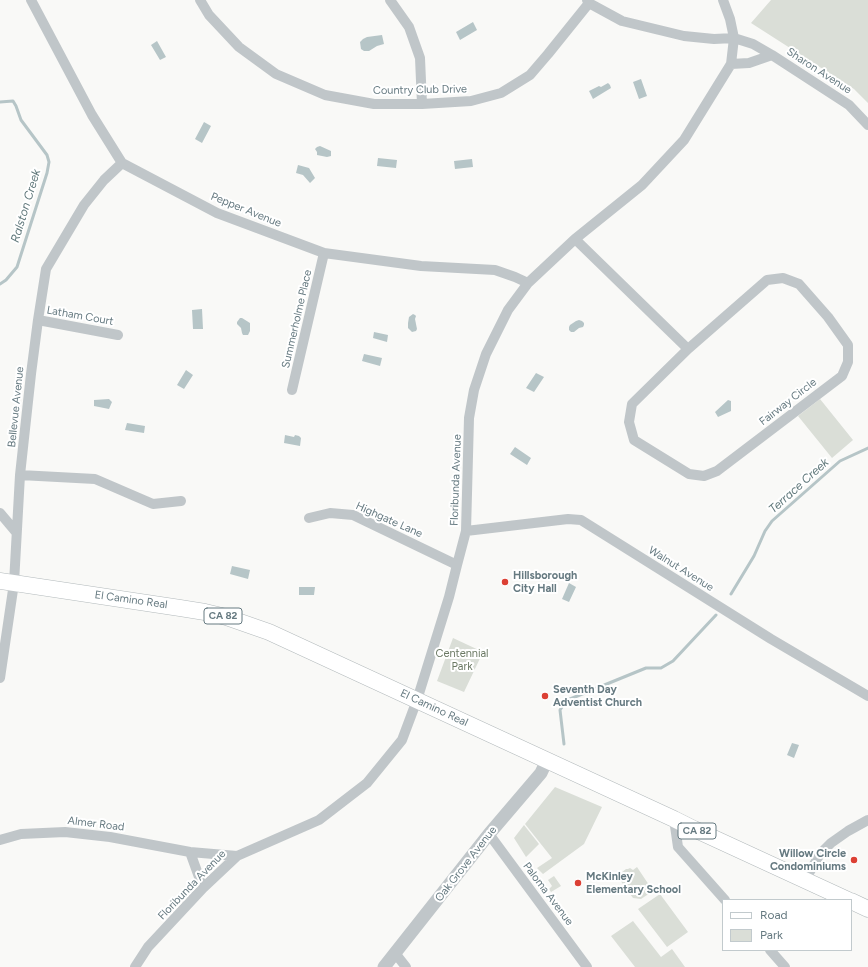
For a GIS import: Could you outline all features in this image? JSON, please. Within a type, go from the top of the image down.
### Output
[{"type":"main road","name":"El Camino Real","points":[[7,582],[180,608],[226,617],[269,632],[846,899]]},
{"type":"main road","name":"El Camino Real","points":[[852,902],[868,909]]},
{"type":"street","name":"Pepper Avenue","points":[[32,0],[92,115],[122,163],[217,214],[324,253],[421,266],[495,270],[515,276],[528,283]]},
{"type":"street","name":"Country Club Drive","points":[[200,0],[209,15],[239,47],[276,74],[325,95],[374,104],[422,104],[471,101],[501,93],[530,75],[588,2]]},
{"type":"street","points":[[390,0],[409,27],[420,58],[422,104]]},
{"type":"street","name":"Floribunda Avenue","points":[[135,967],[148,947],[203,888],[237,856],[319,820],[366,783],[402,740],[449,597],[466,531],[469,418],[474,390],[486,354],[508,310],[528,283],[575,239],[642,185],[684,140],[732,64],[734,38],[730,19],[723,0]]},
{"type":"street","points":[[588,2],[622,21],[684,36],[714,39],[734,38]]},
{"type":"street","name":"Sharon Avenue","points":[[734,38],[753,44],[772,55],[849,105],[868,125]]},
{"type":"street","name":"Sharon Avenue","points":[[732,64],[749,63],[772,55]]},
{"type":"street","name":"Bellevue Avenue","points":[[0,678],[7,582],[16,532],[20,475],[38,320],[46,269],[84,205],[104,180],[122,163]]},
{"type":"street","points":[[575,239],[688,350]]},
{"type":"street","name":"Summerholme Place","points":[[292,390],[324,253]]},
{"type":"street","name":"Fairway Circle","points":[[783,278],[799,284],[828,318],[848,345],[848,362],[842,376],[717,471],[704,476],[689,474],[634,440],[629,422],[632,404],[688,350],[767,280],[783,278]]},
{"type":"street","name":"Latham Court","points":[[38,320],[118,335]]},
{"type":"street","points":[[20,475],[95,479],[153,504],[181,501]]},
{"type":"street","name":"Highgate Lane","points":[[309,518],[330,513],[353,515],[457,565]]},
{"type":"street","points":[[0,514],[16,532]]},
{"type":"street","name":"Walnut Avenue","points":[[466,531],[568,519],[581,520],[766,636],[868,696]]},
{"type":"street","name":"Oak Grove Avenue","points":[[384,967],[489,834],[541,773],[547,760]]},
{"type":"street","points":[[674,819],[678,847],[724,899]]},
{"type":"street","points":[[805,880],[820,854],[848,831],[868,820]]},
{"type":"street","name":"Almer Road","points":[[0,840],[21,834],[65,832],[110,837],[190,852],[237,856]]},
{"type":"street","name":"Paloma Avenue","points":[[489,834],[587,967]]},
{"type":"street","points":[[190,852],[203,888]]},
{"type":"street","points":[[771,951],[785,967]]},
{"type":"street","points":[[396,953],[406,967]]},
{"type":"green space","points":[[771,0],[868,0],[868,103],[854,89],[751,23]]},
{"type":"green space","points":[[820,399],[853,440],[832,458],[798,416]]},
{"type":"green space","name":"Centennial Park","points":[[453,638],[483,652],[464,692],[437,681]]},
{"type":"green space","points":[[555,787],[602,807],[584,844],[543,874],[537,868],[552,858],[525,824]]},
{"type":"green space","points":[[524,825],[539,844],[526,857],[514,838]]},
{"type":"green space","points":[[637,867],[653,891],[641,899],[633,898],[620,880],[621,873],[626,869],[630,868],[633,870]]},
{"type":"green space","points":[[554,876],[561,886],[551,892],[549,889],[552,886],[548,880]]},
{"type":"green space","points":[[660,894],[688,932],[667,947],[638,909]]},
{"type":"green space","points":[[633,921],[661,957],[672,949],[685,967],[635,967],[611,936]]},
{"type":"shaded area","points":[[473,22],[477,30],[460,40],[456,32]]},
{"type":"shaded area","points":[[382,35],[384,44],[369,51],[364,51],[361,49],[360,42],[363,39]]},
{"type":"shaded area","points":[[157,41],[166,57],[160,60],[151,45]]},
{"type":"shaded area","points":[[641,79],[647,96],[639,99],[633,82]]},
{"type":"shaded area","points":[[608,83],[611,88],[593,99],[589,91]]},
{"type":"shaded area","points":[[204,122],[211,126],[202,143],[195,139]]},
{"type":"shaded area","points":[[320,146],[331,151],[331,156],[327,157],[317,155],[315,149]]},
{"type":"shaded area","points":[[378,158],[397,160],[396,168],[377,166]]},
{"type":"shaded area","points":[[472,159],[473,167],[455,169],[454,161]]},
{"type":"shaded area","points":[[298,165],[309,168],[315,178],[310,183],[303,175],[296,173]]},
{"type":"shaded area","points":[[202,309],[203,329],[193,329],[192,310]]},
{"type":"shaded area","points":[[413,314],[416,316],[415,319],[417,329],[416,331],[412,332],[408,328],[408,323],[409,317]]},
{"type":"shaded area","points":[[240,318],[250,323],[250,331],[248,335],[243,335],[241,328],[237,324]]},
{"type":"shaded area","points":[[579,320],[584,323],[583,327],[571,332],[569,330],[570,325]]},
{"type":"shaded area","points":[[374,332],[388,335],[387,342],[373,338]]},
{"type":"shaded area","points":[[364,354],[382,358],[380,366],[362,361]]},
{"type":"shaded area","points":[[186,370],[193,375],[184,389],[177,385]]},
{"type":"shaded area","points":[[536,373],[544,377],[534,392],[526,388]]},
{"type":"shaded area","points":[[109,399],[112,402],[109,409],[94,406],[94,400]]},
{"type":"shaded area","points":[[728,400],[731,401],[731,411],[718,417],[715,412]]},
{"type":"shaded area","points":[[127,423],[145,426],[144,433],[125,430]]},
{"type":"shaded area","points":[[285,435],[294,437],[295,435],[299,436],[301,438],[300,446],[284,443]]},
{"type":"shaded area","points":[[515,447],[531,458],[527,465],[510,454]]},
{"type":"shaded area","points":[[232,566],[250,570],[248,579],[230,574]]},
{"type":"shaded area","points":[[569,583],[576,587],[569,602],[562,599]]},
{"type":"shaded area","points":[[299,587],[315,587],[314,595],[299,595]]},
{"type":"shaded area","points":[[792,743],[799,745],[794,758],[787,755]]},
{"type":"waterway","name":"Ralston Creek","points":[[0,102],[13,101],[21,120],[47,155],[49,162],[47,173],[17,267],[6,280],[0,284]]},
{"type":"waterway","name":"Terrace Creek","points":[[731,594],[754,556],[765,531],[772,521],[840,461],[868,448]]},
{"type":"waterway","name":"Terrace Creek","points":[[564,744],[560,710],[564,704],[570,699],[646,668],[661,668],[673,661],[716,615]]},
{"type":"place","name":"Hillsborough City Hall","points":[[505,582]]},
{"type":"place","name":"Seventh Day Adventist Church","points":[[545,696]]},
{"type":"place","name":"Willow Circle Condominiums","points":[[854,860]]},
{"type":"place","name":"McKinley Elementary School","points":[[578,883]]}]
